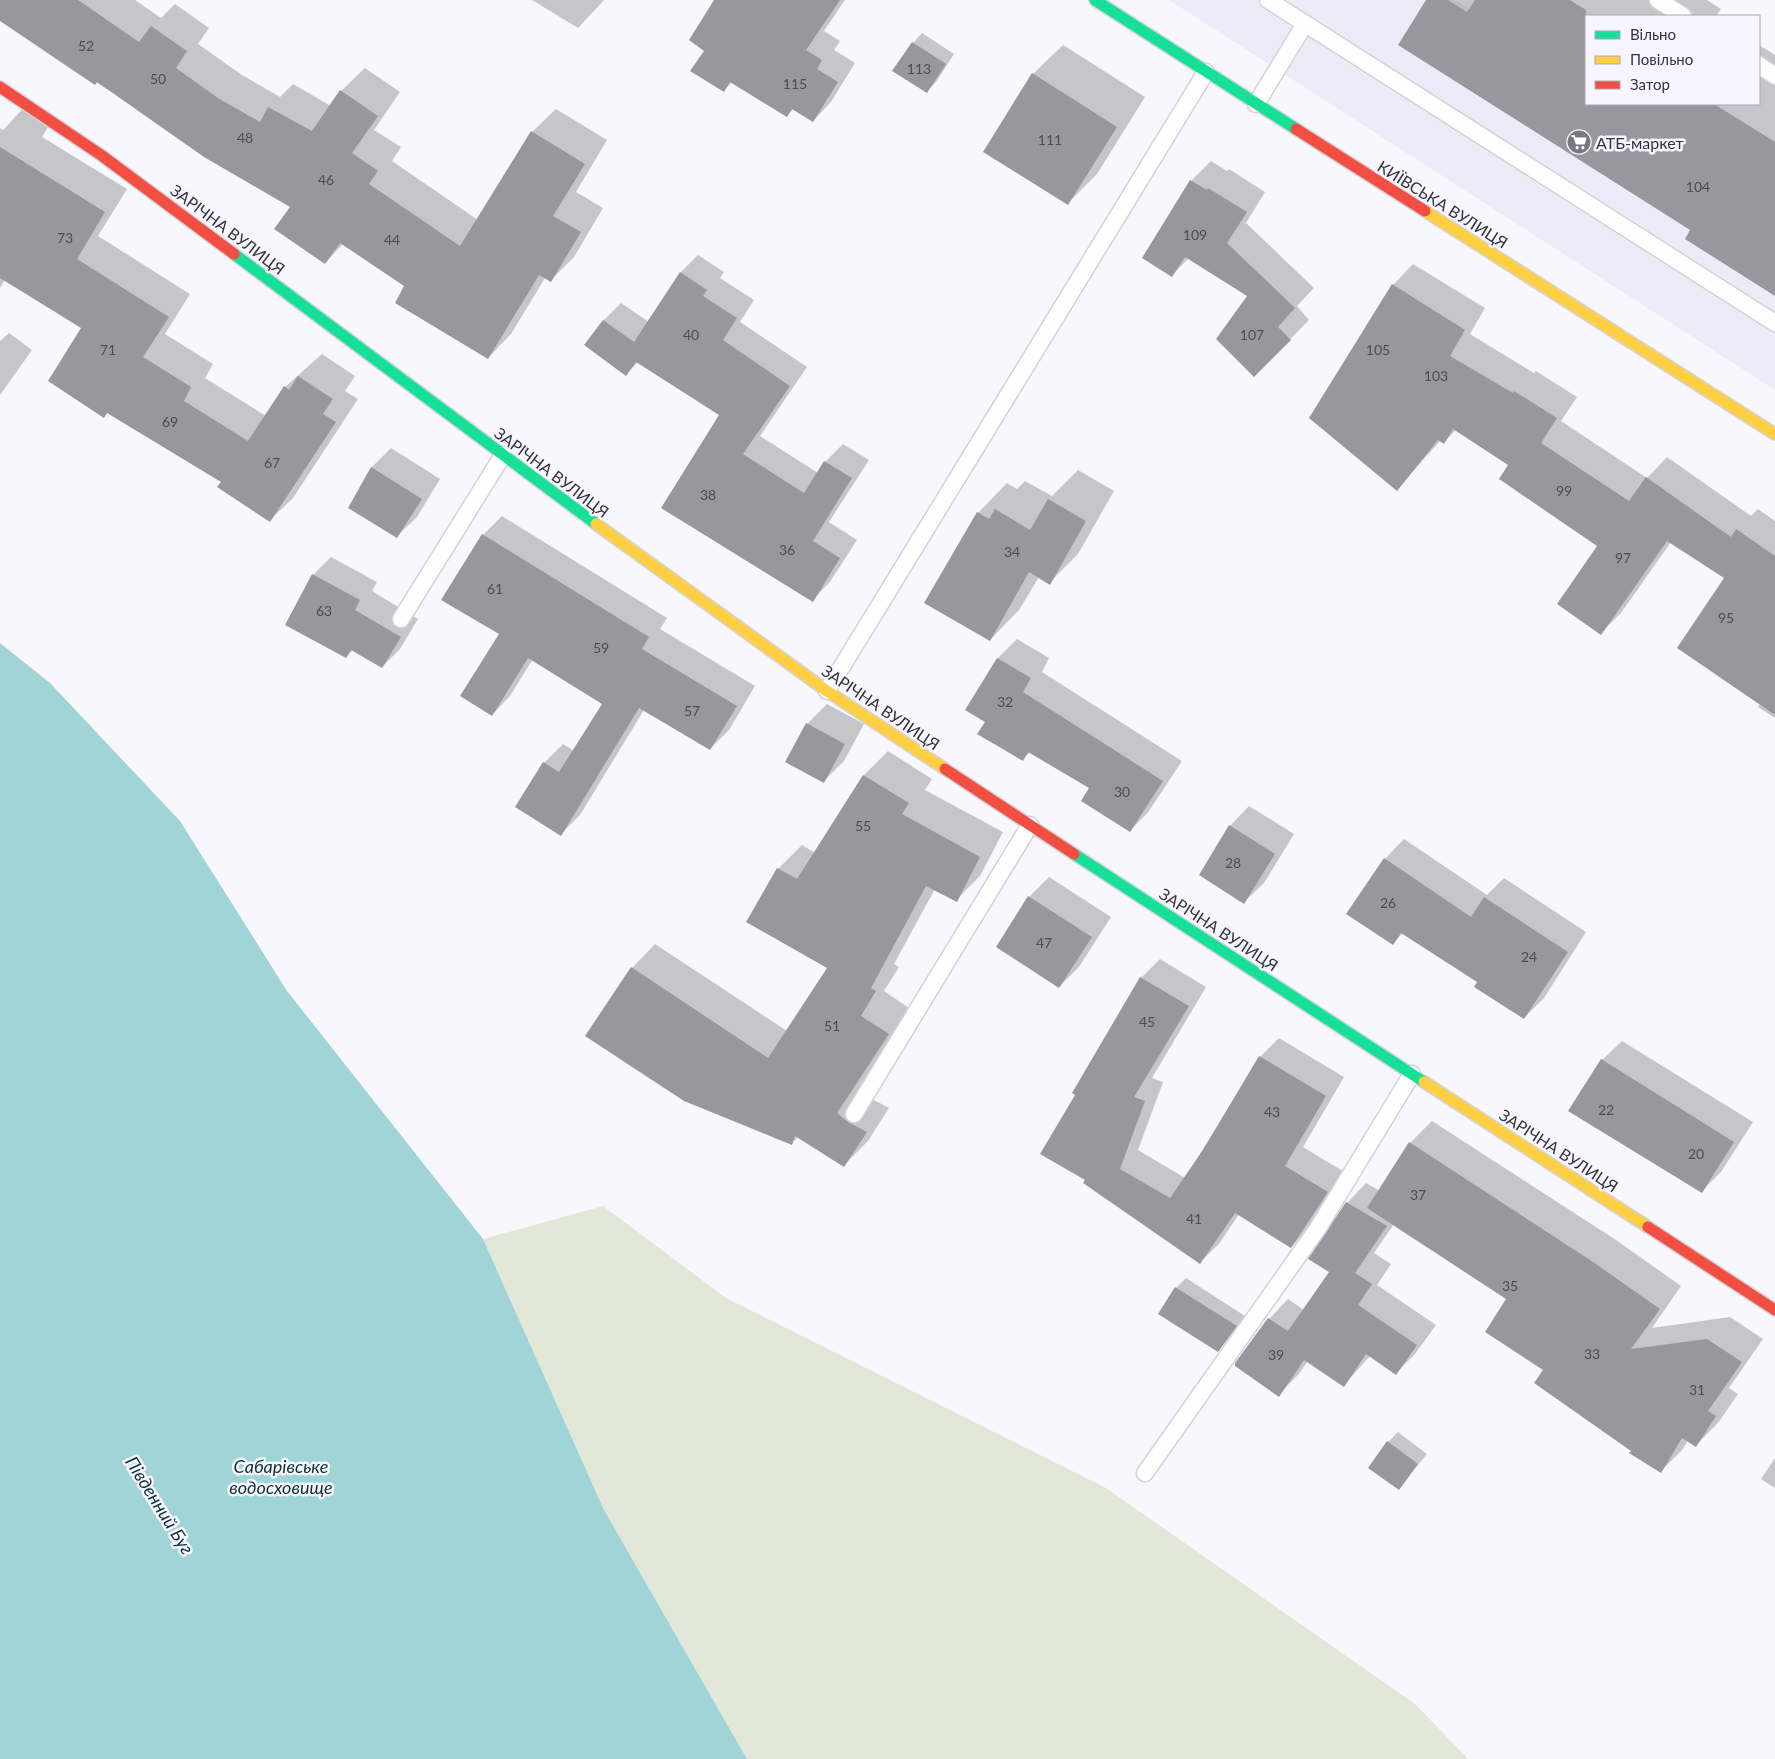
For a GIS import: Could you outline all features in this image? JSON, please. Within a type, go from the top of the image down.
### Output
[{"type":"street","name":"КИЇВСЬКА ВУЛИЦЯ","points":[[1095,0],[1775,434]]},
{"type":"street","name":"ЗАРІЧНА ВУЛИЦЯ","points":[[0,87],[101,155],[503,456],[827,691],[1775,1310]]},
{"type":"lane","points":[[1268,0],[1775,323]]},
{"type":"lane","points":[[1658,0],[1681,15]]},
{"type":"lane","points":[[1256,104],[1305,24]]},
{"type":"lane","points":[[827,691],[1206,72]]},
{"type":"lane","points":[[401,619],[503,456]]},
{"type":"lane","points":[[854,1114],[1030,825]]},
{"type":"lane","points":[[1145,1473],[1318,1228],[1412,1074]]},
{"type":"shaded area","points":[[1169,0],[1455,0],[1585,83],[1585,105],[1620,105],[1775,204],[1775,390]]},
{"type":"green space","points":[[603,1206],[726,1298],[1106,1488],[1415,1704],[1468,1759],[747,1759],[604,1510],[483,1239]]},
{"type":"water","name":"Сабарівське водосховище","points":[[0,643],[50,683],[180,821],[287,991],[483,1239],[604,1510],[747,1759],[0,1759]]},
{"type":"building","points":[[0,0],[78,0],[139,42],[151,26],[187,51],[176,68],[218,98],[260,122],[268,107],[312,131],[340,90],[378,116],[352,153],[378,171],[369,184],[460,246],[531,131],[585,164],[553,216],[581,232],[551,282],[539,275],[488,359],[395,303],[404,286],[340,243],[325,264],[274,229],[290,207],[204,157],[97,82],[95,85],[0,21]]},
{"type":"building","points":[[714,0],[840,0],[806,50],[822,60],[817,69],[838,82],[813,122],[792,109],[787,117],[730,82],[724,92],[690,71],[704,51],[689,40]]},
{"type":"building","points":[[1426,0],[1448,0],[1467,12],[1475,0],[1570,0],[1586,10],[1585,105],[1716,105],[1775,142],[1775,296],[1685,239],[1690,230],[1398,45]]},
{"type":"building","points":[[912,42],[946,64],[927,93],[892,71]]},
{"type":"building","points":[[1032,73],[1117,127],[1068,205],[983,152]]},
{"type":"building","points":[[0,147],[105,212],[77,259],[169,317],[143,357],[191,387],[184,401],[248,441],[284,386],[289,390],[298,376],[333,399],[323,414],[336,422],[270,522],[217,487],[221,482],[107,413],[104,418],[48,381],[81,328],[0,278]]},
{"type":"building","points":[[1190,180],[1207,190],[1208,188],[1247,212],[1227,243],[1295,308],[1278,327],[1291,340],[1254,377],[1216,339],[1247,296],[1185,257],[1172,277],[1142,258]]},
{"type":"building","points":[[680,272],[707,290],[703,296],[737,318],[723,340],[790,386],[743,454],[804,493],[824,461],[852,478],[813,541],[840,558],[813,602],[661,508],[719,415],[636,362],[626,376],[584,345],[603,320],[634,342]]},
{"type":"building","points":[[1392,284],[1465,330],[1450,356],[1513,393],[1514,391],[1557,418],[1541,443],[1629,501],[1646,477],[1731,537],[1736,529],[1775,556],[1775,715],[1677,648],[1724,578],[1667,541],[1601,635],[1557,604],[1597,546],[1499,479],[1508,465],[1453,429],[1444,444],[1438,440],[1397,491],[1309,418]]},
{"type":"building","points":[[371,467],[422,499],[397,538],[348,508]]},
{"type":"building","points":[[1048,499],[1086,521],[1050,585],[1029,572],[990,641],[924,603],[977,512],[989,519],[995,509],[1030,530]]},
{"type":"building","points":[[482,534],[649,637],[642,649],[737,706],[710,750],[639,708],[561,836],[515,807],[543,762],[559,772],[602,704],[528,658],[492,716],[460,696],[499,634],[441,600]]},
{"type":"building","points":[[312,574],[360,600],[355,610],[401,637],[382,668],[351,650],[346,658],[285,625]]},
{"type":"building","points":[[997,658],[1031,678],[1023,692],[1163,781],[1130,832],[1081,801],[1089,788],[1028,752],[1023,761],[977,734],[985,722],[965,710]]},
{"type":"building","points":[[806,723],[845,744],[824,783],[785,762]]},
{"type":"building","points":[[863,775],[909,803],[902,814],[980,857],[957,902],[926,886],[871,988],[876,991],[861,1016],[889,1034],[837,1113],[848,1122],[867,1132],[844,1167],[795,1136],[792,1145],[684,1101],[585,1036],[631,967],[768,1058],[827,968],[746,922],[777,868],[797,879]]},
{"type":"building","points":[[1229,825],[1275,854],[1244,904],[1199,875]]},
{"type":"building","points":[[1384,858],[1471,917],[1484,897],[1568,952],[1524,1019],[1474,987],[1477,982],[1401,933],[1393,945],[1346,914]]},
{"type":"building","points":[[1028,896],[1092,937],[1059,988],[996,947]]},
{"type":"building","points":[[1140,977],[1189,1006],[1134,1097],[1145,1101],[1120,1169],[1170,1198],[1203,1150],[1259,1056],[1326,1096],[1285,1166],[1328,1192],[1291,1248],[1235,1213],[1200,1264],[1083,1183],[1085,1180],[1040,1154],[1075,1095],[1072,1093]]},
{"type":"building","points":[[1601,1059],[1734,1142],[1702,1193],[1568,1111]]},
{"type":"building","points":[[1409,1142],[1593,1262],[1660,1309],[1631,1349],[1707,1339],[1742,1362],[1708,1411],[1716,1416],[1696,1447],[1682,1438],[1661,1473],[1629,1453],[1631,1451],[1534,1383],[1543,1370],[1485,1332],[1506,1299],[1367,1208]]},
{"type":"building","points":[[1346,1202],[1387,1226],[1355,1273],[1372,1284],[1358,1305],[1417,1345],[1396,1375],[1366,1354],[1344,1387],[1304,1360],[1279,1397],[1235,1366],[1235,1363],[1268,1318],[1288,1331],[1329,1272],[1308,1259]]},
{"type":"building","points":[[1175,1287],[1237,1326],[1218,1352],[1158,1314]]},
{"type":"building","points":[[1387,1441],[1418,1464],[1399,1490],[1368,1468]]},
{"type":"traffic: fast","points":[[1095,0],[1296,129]]},
{"type":"traffic: fast","points":[[234,254],[596,524]]},
{"type":"traffic: fast","points":[[1074,854],[1424,1082]]},
{"type":"traffic: slow","points":[[1425,211],[1775,434]]},
{"type":"traffic: slow","points":[[596,524],[827,691],[945,769]]},
{"type":"traffic: slow","points":[[1424,1082],[1648,1227]]},
{"type":"traffic: jam","points":[[0,87],[101,155],[234,254]]},
{"type":"traffic: jam","points":[[1296,129],[1425,211]]},
{"type":"traffic: jam","points":[[945,769],[1074,854]]},
{"type":"traffic: jam","points":[[1648,1227],[1775,1310]]},
{"type":"place","name":"АТБ-маркет","points":[[1579,142]]},
{"type":"water label","name":"Південний Буг","points":[[160,1505]]}]
